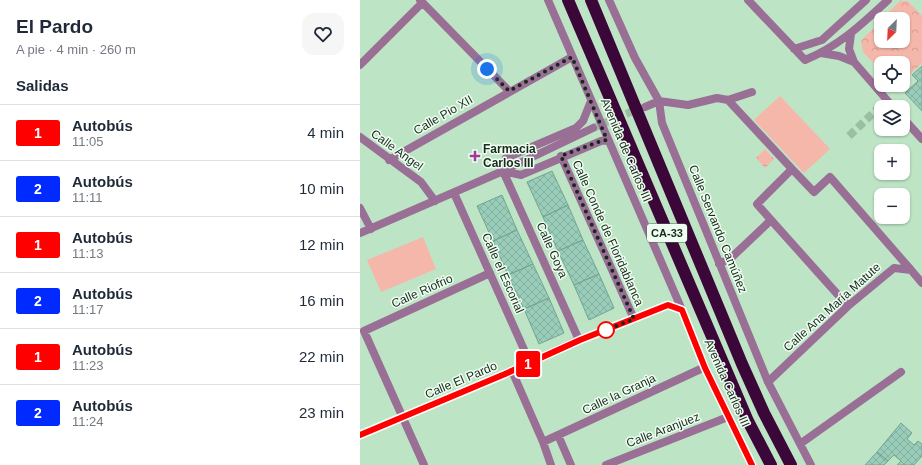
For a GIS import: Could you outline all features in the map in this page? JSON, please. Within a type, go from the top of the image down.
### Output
[{"type":"highway","name":"CA-33","points":[[568,0],[745,413],[771,465]]},
{"type":"highway","name":"CA-33","points":[[591,0],[742,364],[764,414],[791,465]]},
{"type":"street","name":"Avenida de Carlos III","points":[[548,0],[607,140],[682,310]]},
{"type":"street","name":"Calle Servando Camúñez","points":[[609,0],[635,58],[659,101],[662,123],[768,382],[811,465]]},
{"type":"street","points":[[748,0],[805,60],[821,53],[851,34],[888,0]]},
{"type":"street","points":[[794,49],[822,40],[866,0]]},
{"type":"street","points":[[360,65],[421,2],[509,91]]},
{"type":"street","points":[[851,34],[849,49],[854,62],[887,100]]},
{"type":"street","points":[[821,53],[839,56],[854,62]]},
{"type":"street","name":"Calle Pio XII","points":[[389,160],[509,91],[572,57]]},
{"type":"street","points":[[645,107],[659,101],[688,105],[717,98],[728,100],[752,92]]},
{"type":"street","points":[[728,100],[814,192],[830,177],[922,282]]},
{"type":"street","points":[[503,171],[506,158],[576,128],[583,121],[591,101]]},
{"type":"street","points":[[910,126],[922,139]]},
{"type":"street","points":[[360,233],[503,171],[593,128]]},
{"type":"street","name":"Calle Angel","points":[[360,137],[389,160],[421,182],[435,201]]},
{"type":"street","points":[[503,171],[521,175],[561,156],[607,140]]},
{"type":"street","name":"Calle Conde de Floridablanca","points":[[561,156],[634,319]]},
{"type":"street","points":[[792,169],[757,204],[848,306]]},
{"type":"street","name":"Calle Goya","points":[[503,171],[580,340]]},
{"type":"street","name":"Calle el Escorial","points":[[454,193],[530,363]]},
{"type":"street","points":[[360,208],[370,229]]},
{"type":"street","points":[[719,264],[731,258],[771,220]]},
{"type":"street","name":"Calle Ana María Matute","points":[[768,382],[848,306],[894,268],[911,270]]},
{"type":"street","name":"Calle Riofrio","points":[[404,418],[364,331],[490,273]]},
{"type":"street","name":"Calle El Pardo","points":[[360,435],[404,418],[580,340],[668,305],[682,310]]},
{"type":"street","name":"Avenida Carlos III","points":[[682,310],[705,368],[752,465]]},
{"type":"street","name":"Calle la Granja","points":[[543,442],[705,368]]},
{"type":"street","points":[[512,371],[543,442],[551,465]]},
{"type":"street","points":[[800,444],[901,372]]},
{"type":"street","points":[[404,418],[424,465]]},
{"type":"street","name":"Calle Aranjuez","points":[[606,465],[728,418]]},
{"type":"street","points":[[558,435],[571,465]]},
{"type":"green space","points":[[900,1],[908,1],[922,16],[922,63],[910,74],[910,56],[874,56],[874,64],[863,52],[861,41],[874,27],[874,48],[910,48],[910,12],[889,12]]},
{"type":"green space","points":[[780,96],[830,149],[804,173],[754,120]]},
{"type":"green space","points":[[765,149],[774,159],[765,168],[756,158]]},
{"type":"green space","points":[[423,237],[436,269],[381,292],[367,260]]},
{"type":"building","points":[[922,66],[922,111],[905,93],[910,92],[910,88],[918,81],[912,75]]},
{"type":"building","points":[[552,171],[568,205],[543,217],[527,182]]},
{"type":"building","points":[[502,195],[517,230],[493,241],[477,206]]},
{"type":"building","points":[[568,205],[583,240],[558,251],[543,217]]},
{"type":"building","points":[[517,230],[533,264],[508,275],[493,241]]},
{"type":"building","points":[[583,240],[599,274],[574,285],[558,251]]},
{"type":"building","points":[[533,264],[549,298],[524,309],[508,275]]},
{"type":"building","points":[[599,274],[614,308],[589,320],[574,285]]},
{"type":"building","points":[[549,298],[564,333],[539,344],[524,309]]},
{"type":"building","points":[[901,423],[912,433],[907,439],[914,445],[918,441],[922,444],[922,456],[914,465],[897,465],[901,461],[894,455],[888,461],[877,452]]},
{"type":"building","points":[[877,452],[888,461],[884,465],[865,465]]},
{"type":"tunnel","points":[[593,128],[640,108]]},
{"type":"tunnel","points":[[849,136],[874,112]]},
{"type":"bus line","name":"1","points":[[360,435],[404,418],[580,340],[668,305],[682,310],[705,368],[752,465]]},
{"type":"place","name":"Farmacia Carlos III","points":[[475,156]]},
{"type":"route","points":[[487,69],[509,91],[572,57],[607,140],[561,156],[634,319],[606,330]]}]
